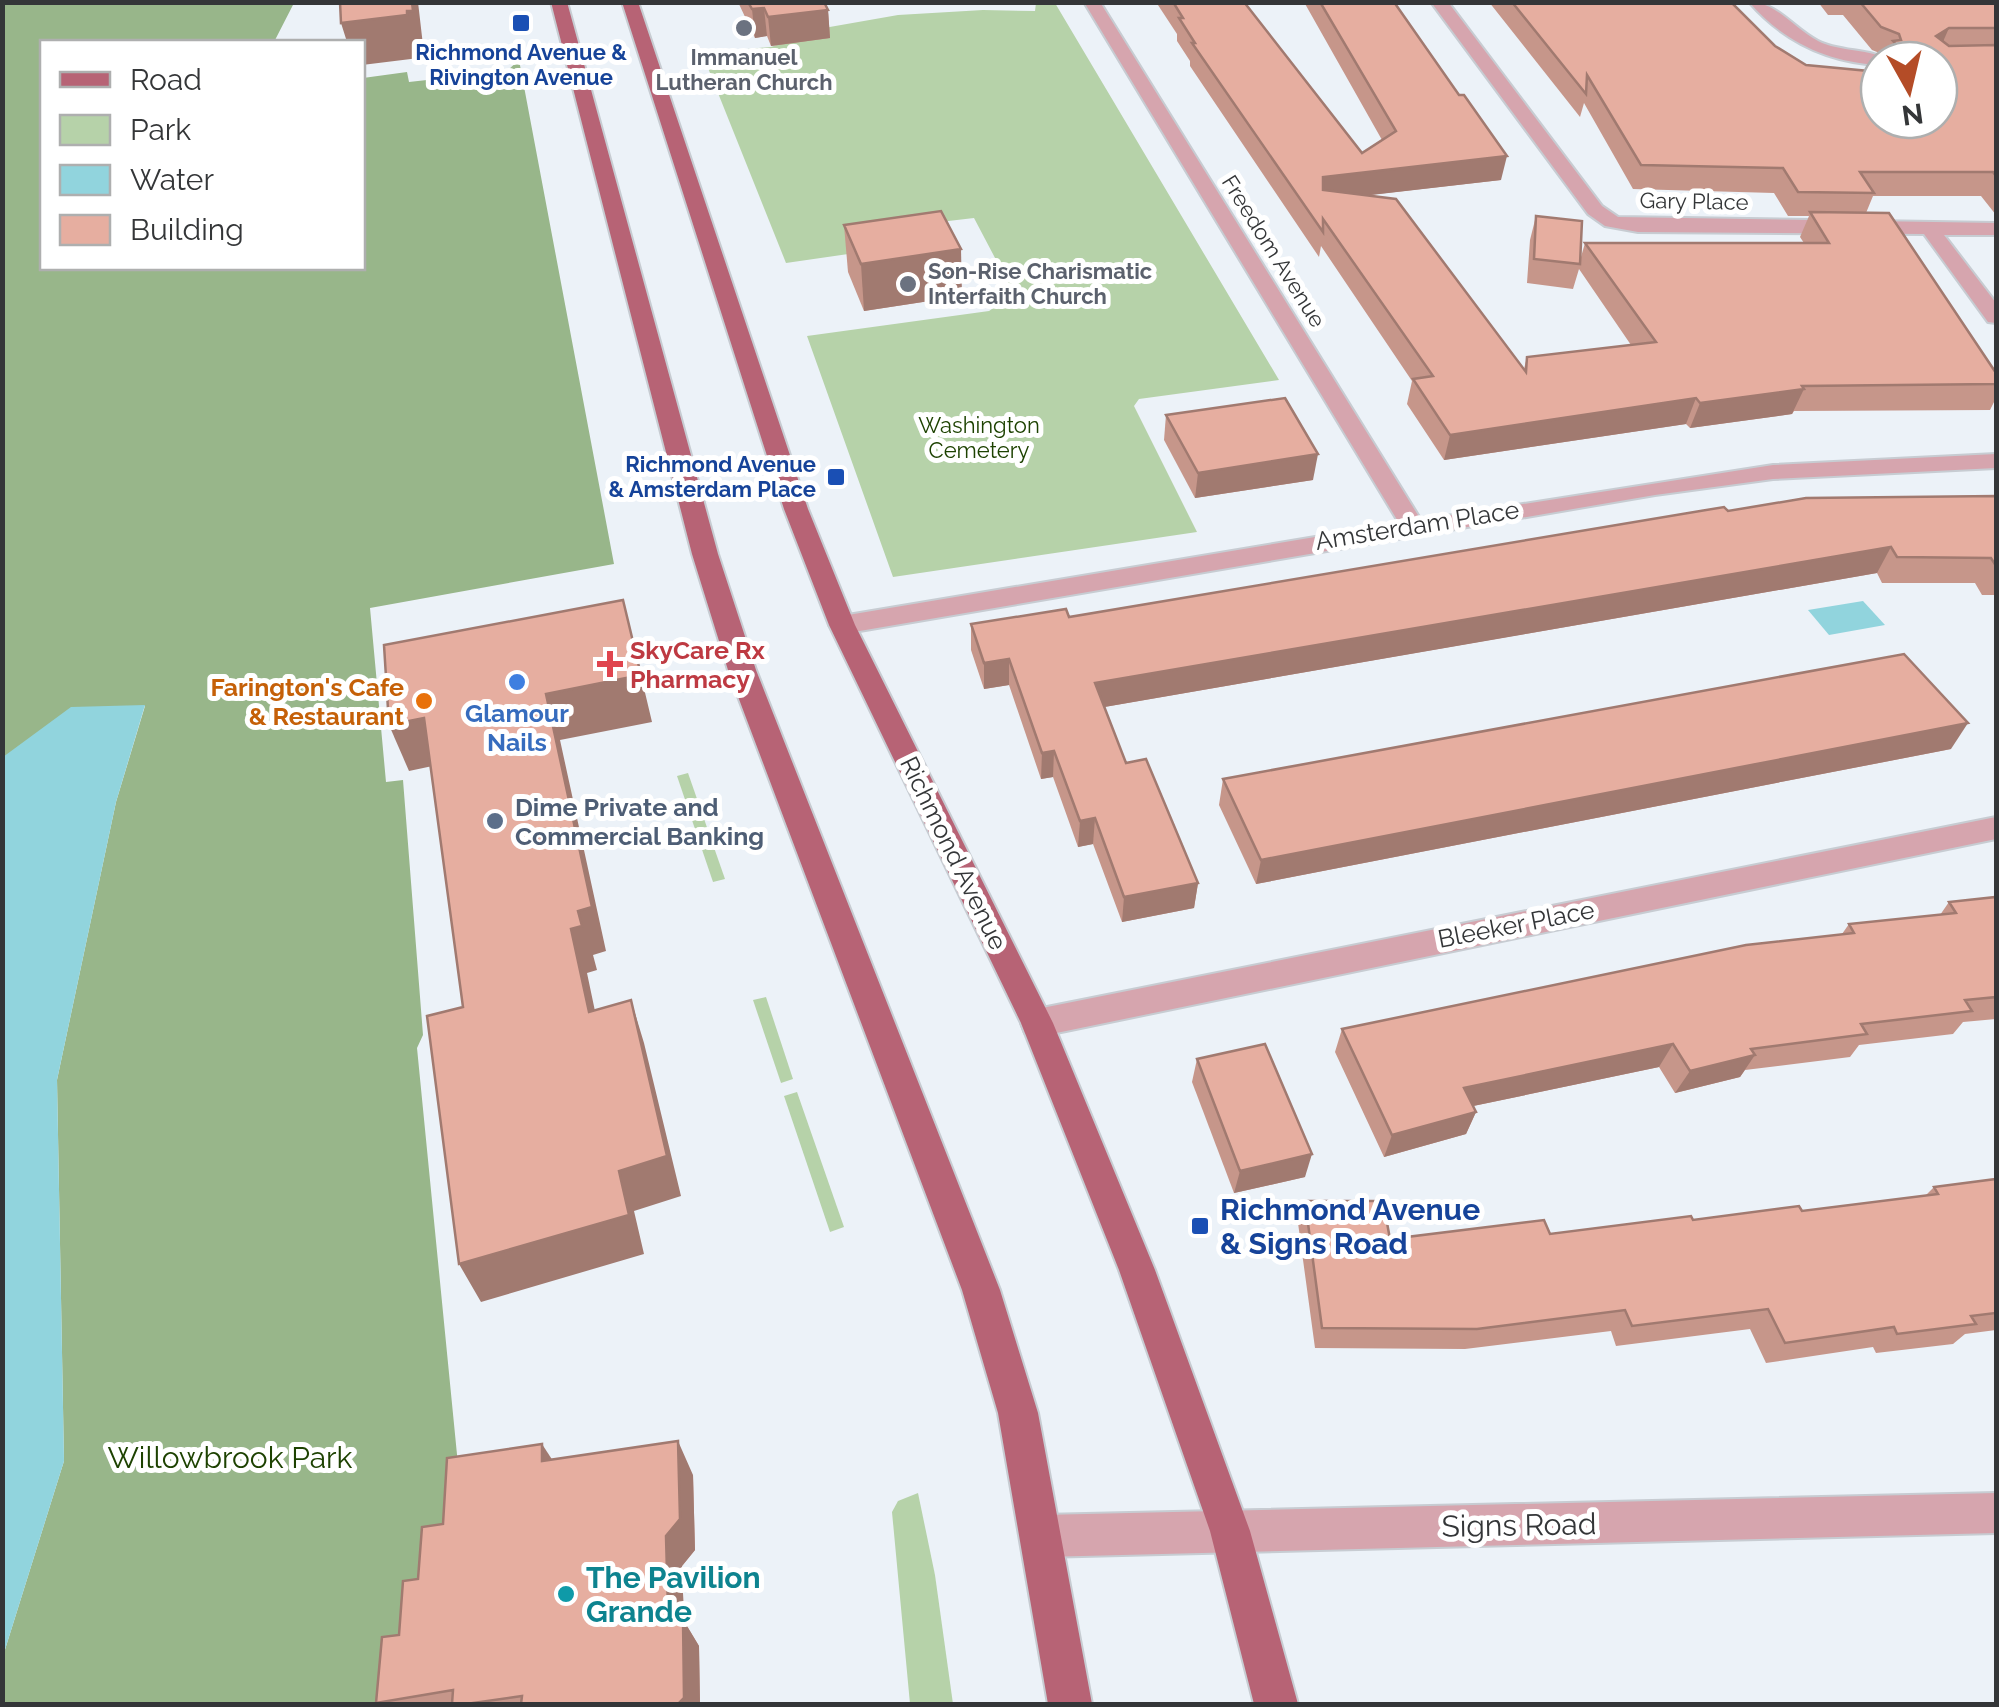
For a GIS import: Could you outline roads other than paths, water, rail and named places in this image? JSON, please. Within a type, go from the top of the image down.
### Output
[{"type":"main road","points":[[559,2],[705,554],[766,734],[981,1290],[1018,1413],[1070,1704]]},
{"type":"main road","name":"Richmond Avenue","points":[[630,2],[796,510],[842,625],[1037,1023],[1137,1270],[1230,1531],[1276,1704]]},
{"type":"street","name":"Freedom Avenue","points":[[1092,2],[1413,526]]},
{"type":"street","name":"Gary Place","points":[[1438,2],[1595,210],[1612,222],[1638,226],[1996,229]]},
{"type":"street","points":[[1757,2],[1792,36],[1811,47],[1859,60]]},
{"type":"street","points":[[1930,228],[1996,317]]},
{"type":"street","name":"Amsterdam Place","points":[[842,625],[1413,526],[1774,472],[1996,462]]},
{"type":"street","name":"Bleeker Place","points":[[1037,1023],[1996,828]]},
{"type":"street","name":"Signs Road","points":[[1042,1536],[1996,1513]]},
{"type":"water","points":[[1863,601],[1885,625],[1829,635],[1808,610]]},
{"type":"water","points":[[145,705],[116,802],[57,1080],[64,1461],[3,1656],[3,757],[71,707]]},
{"type":"place","name":"Richmond Avenue & Rivington Avenue","points":[[521,23]]},
{"type":"place","name":"Immanuel Lutheran Church","points":[[744,28]]},
{"type":"place","name":"Son-Rise Charismatic Interfaith Church","points":[[908,284]]},
{"type":"place","name":"Richmond Avenue & Amsterdam Place","points":[[836,477]]},
{"type":"place","name":"SkyCare Rx Pharmacy","points":[[610,664]]},
{"type":"place","name":"Glamour Nails","points":[[517,682]]},
{"type":"place","name":"Farington's Cafe & Restaurant","points":[[424,701]]},
{"type":"place","name":"Dime Private and Commercial Banking","points":[[495,821]]},
{"type":"place","name":"Richmond Avenue & Signs Road","points":[[1200,1226]]},
{"type":"place","name":"The Pavilion Grande","points":[[566,1594]]},
{"type":"park label","name":"Washington Cemetery","points":[[979,438]]},
{"type":"park label","name":"Willowbrook Park","points":[[230,1457]]}]
